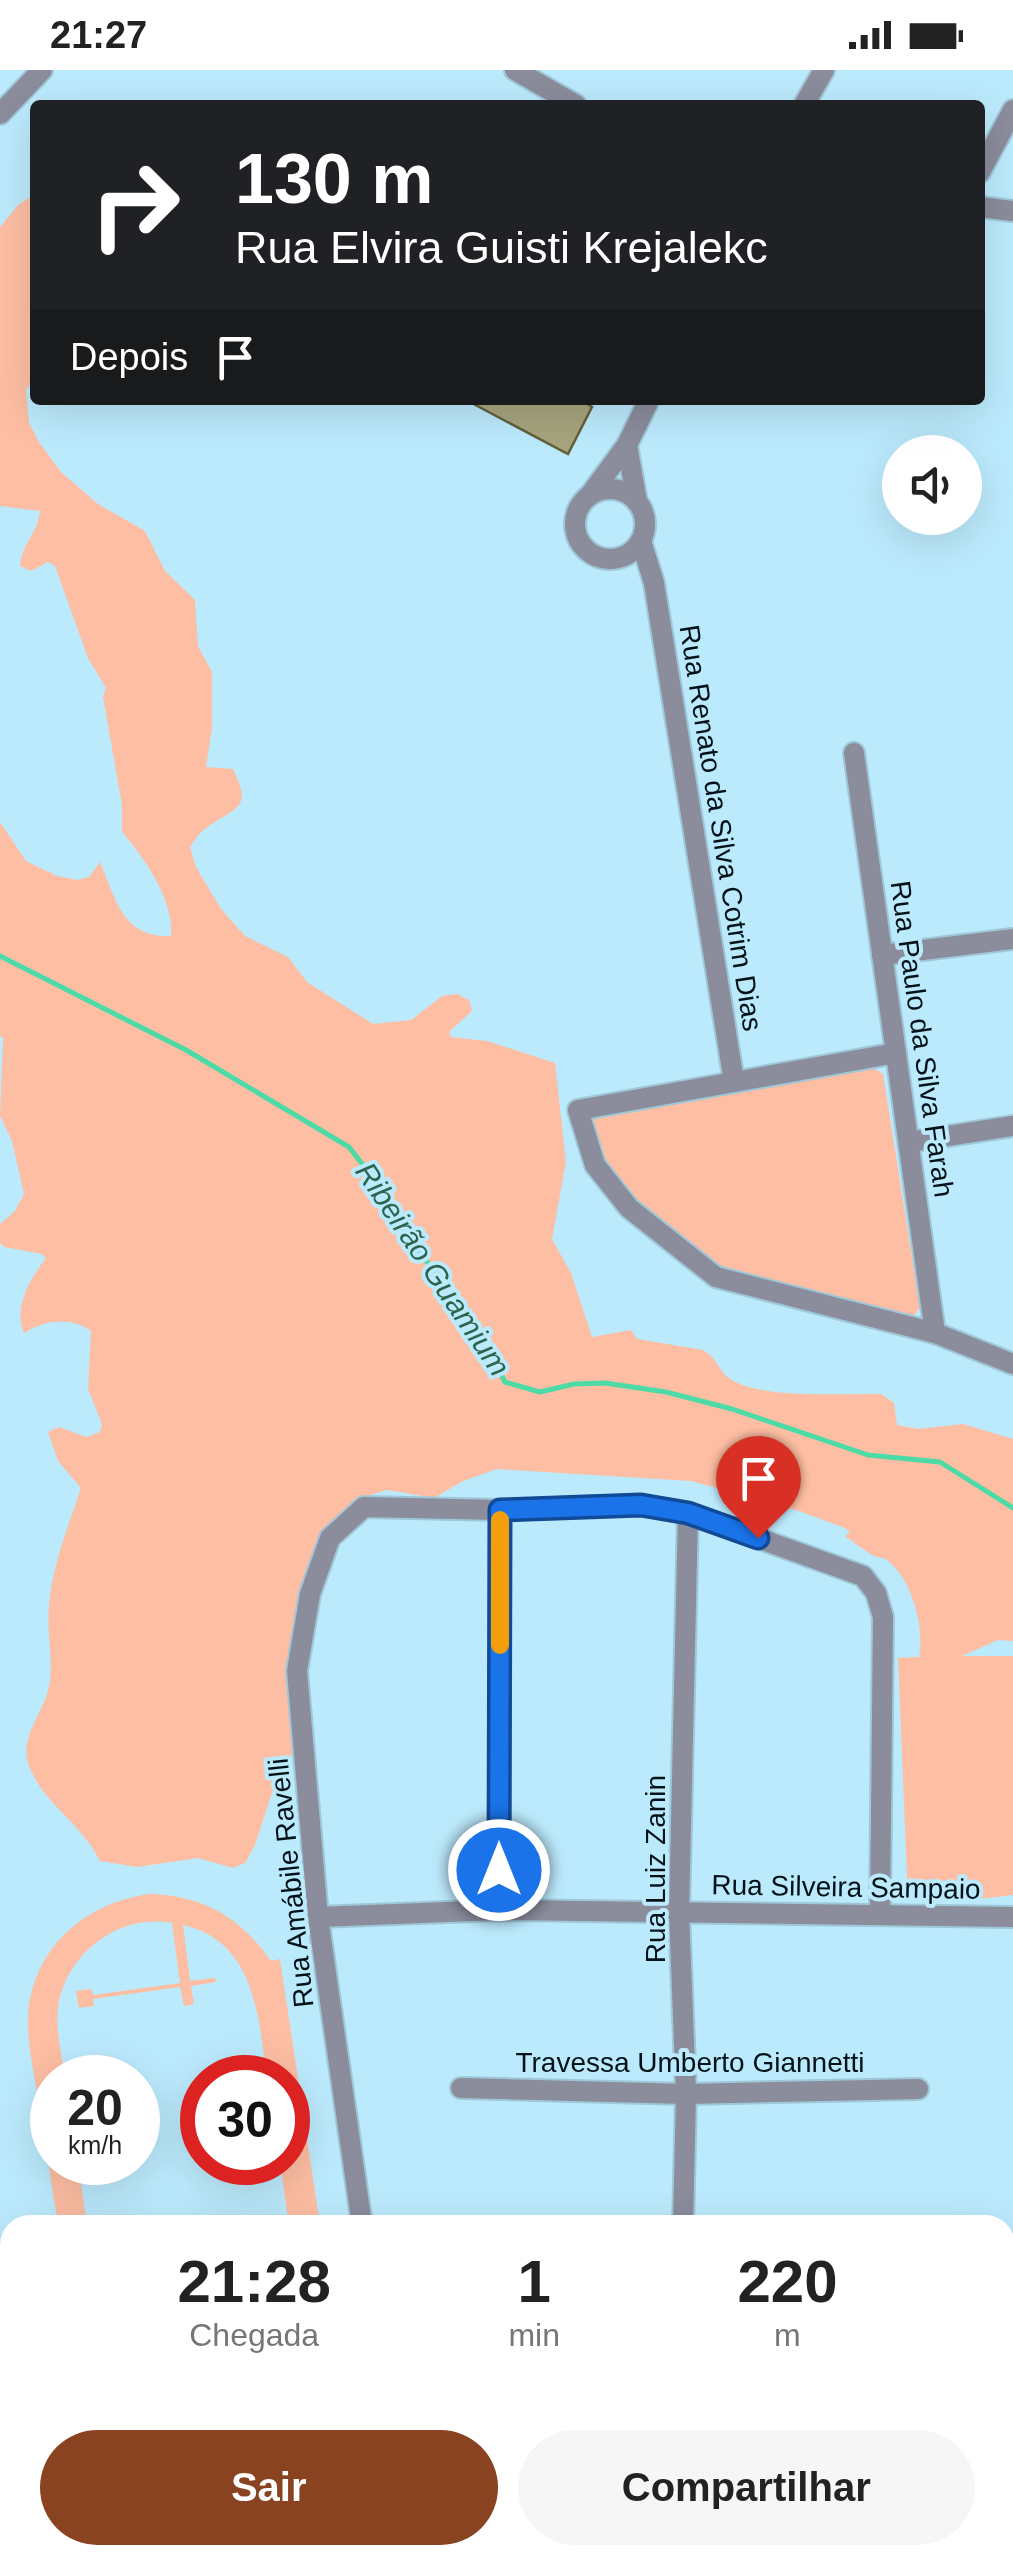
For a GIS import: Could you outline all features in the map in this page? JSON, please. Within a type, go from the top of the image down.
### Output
[{"type":"street","points":[[0,114],[42,70]]},
{"type":"street","points":[[807,100],[824,70]]},
{"type":"street","points":[[518,71],[567,100]]},
{"type":"street","points":[[985,163],[1013,110]]},
{"type":"street","points":[[985,208],[1013,212]]},
{"type":"street","points":[[627,445],[637,502],[645,521],[641,541],[634,550],[618,558],[602,558],[591,554],[577,536],[576,514],[627,445],[647,405]]},
{"type":"street","points":[[590,496],[610,489],[637,502]]},
{"type":"street","name":"Rua Renato da Silva Cotrim Dias","points":[[641,541],[654,583],[734,1082]]},
{"type":"street","points":[[618,558],[654,583]]},
{"type":"street","name":"Rua Paulo da Silva Farah","points":[[854,753],[935,1333]]},
{"type":"street","points":[[882,955],[1013,939]]},
{"type":"street","points":[[896,1053],[578,1110],[595,1164],[629,1208],[716,1277],[935,1333],[1013,1364]]},
{"type":"street","points":[[908,1142],[1013,1126]]},
{"type":"street","points":[[499,1910],[500,1510],[641,1505],[688,1513],[863,1576],[876,1592],[883,1617],[880,1913]]},
{"type":"street","name":"Rua Amábile Ravelli","points":[[361,2215],[318,1917],[296,1671],[310,1594],[330,1538],[364,1507],[500,1510]]},
{"type":"street","name":"Rua Luiz Zanin","points":[[683,2215],[686,2094],[679,1912],[688,1513]]},
{"type":"street","name":"Rua Silveira Sampaio","points":[[318,1917],[499,1910],[1013,1917]]},
{"type":"street","name":"Travessa Umberto Giannetti","points":[[461,2088],[686,2094],[918,2089]]},
{"type":"shaded area","points":[[30,197],[30,384],[26,390],[29,423],[61,472],[98,504],[145,531],[165,571],[195,600],[198,646],[212,672],[212,728],[206,767],[233,769],[242,793],[238,806],[203,831],[190,847],[196,867],[221,909],[245,936],[288,957],[307,982],[373,1024],[411,1020],[442,996],[457,994],[469,1000],[472,1011],[449,1032],[451,1037],[487,1041],[555,1063],[566,1162],[552,1239],[571,1273],[592,1337],[631,1330],[637,1339],[703,1350],[726,1376],[744,1386],[782,1393],[881,1394],[894,1403],[897,1425],[918,1429],[963,1424],[1013,1439],[1013,1641],[998,1640],[962,1656],[1013,1656],[1013,1895],[908,1900],[898,1658],[919,1657],[920,1632],[915,1604],[896,1568],[845,1536],[850,1533],[845,1528],[691,1481],[497,1469],[463,1481],[434,1498],[387,1490],[370,1495],[334,1553],[323,1587],[296,1746],[245,1863],[233,1868],[198,1858],[137,1867],[100,1861],[34,1777],[26,1754],[50,1681],[48,1616],[53,1576],[81,1488],[58,1461],[48,1432],[59,1427],[86,1437],[100,1432],[102,1424],[88,1389],[91,1331],[75,1323],[58,1322],[24,1333],[22,1303],[46,1258],[0,1243],[0,1224],[15,1211],[24,1194],[12,1141],[0,1116],[0,822],[26,861],[57,876],[77,880],[89,877],[100,862],[123,914],[141,930],[171,936],[171,922],[163,894],[122,832],[122,805],[103,697],[106,688],[88,658],[55,566],[48,562],[31,571],[20,566],[40,511],[0,506],[0,227]]},
{"type":"shaded area","points":[[870,1066],[883,1074],[920,1308],[911,1319],[716,1265],[640,1204],[604,1162],[588,1122],[591,1113]]},
{"type":"shaded area","points":[[151,1894],[188,1899],[234,1921],[271,1961],[280,1959],[294,2055],[264,2055],[256,2007],[239,1965],[226,1947],[183,1925],[190,1981],[215,1978],[216,1982],[191,1986],[194,2004],[184,2006],[180,1987],[93,1999],[94,2006],[79,2008],[76,1991],[91,1989],[93,1995],[180,1983],[172,1923],[152,1922],[114,1931],[83,1954],[63,1988],[58,2007],[62,2055],[31,2055],[28,2027],[37,1977],[63,1936],[102,1908]]},
{"type":"shaded area","points":[[310,2158],[318,2215],[288,2215],[283,2185],[310,2185]]},
{"type":"shaded area","points":[[52,2185],[81,2185],[86,2215],[56,2215]]},
{"type":"building","points":[[475,405],[589,405],[592,407],[568,454]]},
{"type":"waterway","name":"Ribeirão Guamium","points":[[0,956],[186,1050],[349,1147],[387,1196],[415,1248],[465,1306],[505,1382],[540,1392],[574,1384],[605,1383],[666,1392],[732,1409],[868,1455],[940,1462],[1013,1508]]},
{"type":"slow traffic","points":[[500,1520],[500,1645]]},
{"type":"route","points":[[499,1870],[500,1510],[641,1505],[688,1513],[758,1538]]}]
